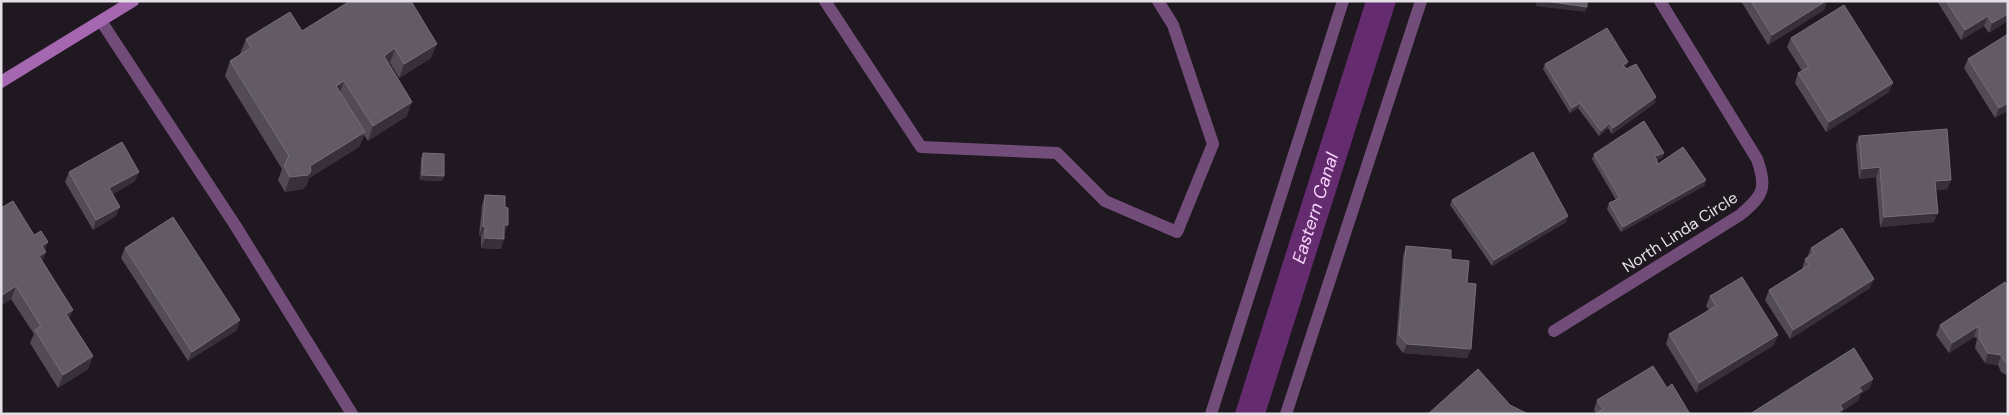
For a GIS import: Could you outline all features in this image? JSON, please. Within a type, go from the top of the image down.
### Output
[{"type":"main road","points":[[1,82],[133,1]]},
{"type":"street","points":[[825,1],[921,147],[1058,153],[1105,201],[1177,232],[1213,144],[1173,25],[1158,1]]},
{"type":"street","points":[[1211,414],[1343,1]]},
{"type":"street","points":[[1286,414],[1421,1]]},
{"type":"street","name":"North Linda Circle","points":[[1554,331],[1740,215],[1751,206],[1764,185],[1757,159],[1660,1]]},
{"type":"street","points":[[101,21],[235,225],[352,414]]},
{"type":"building","points":[[350,1],[411,1],[437,44],[404,64],[395,48],[384,56],[412,102],[373,126],[344,81],[336,86],[365,132],[310,166],[311,171],[308,175],[290,177],[284,166],[289,156],[230,61],[251,48],[246,39],[290,12],[302,31]]},
{"type":"building","points":[[1545,1],[1587,1],[1587,7]]},
{"type":"building","points":[[1751,1],[1826,1],[1772,35]]},
{"type":"building","points":[[1946,1],[2008,1],[2008,14],[1992,23],[1988,16],[1965,30]]},
{"type":"building","points":[[1844,5],[1893,83],[1829,122],[1798,73],[1809,67],[1791,38]]},
{"type":"building","points":[[1607,28],[1628,62],[1623,65],[1626,69],[1636,64],[1656,97],[1613,128],[1610,123],[1601,131],[1580,103],[1572,108],[1545,64]]},
{"type":"building","points":[[2008,34],[2008,103],[1999,108],[1968,59]]},
{"type":"building","points":[[1644,121],[1664,153],[1655,156],[1658,164],[1683,147],[1706,180],[1623,227],[1609,203],[1620,198],[1594,154]]},
{"type":"building","points":[[1947,129],[1951,180],[1935,181],[1938,213],[1884,217],[1880,167],[1862,169],[1859,136]]},
{"type":"building","points":[[122,142],[139,172],[109,188],[120,207],[96,220],[69,172]]},
{"type":"building","points":[[1533,152],[1568,216],[1494,260],[1452,200]]},
{"type":"building","points":[[423,153],[444,154],[444,176],[422,175]]},
{"type":"building","points":[[485,195],[505,196],[505,207],[508,208],[508,225],[504,225],[504,239],[485,238],[485,227],[483,226]]},
{"type":"building","points":[[13,201],[34,235],[41,231],[48,242],[42,246],[46,252],[39,256],[73,310],[66,314],[93,356],[63,375],[35,330],[41,326],[16,286],[1,296],[1,208]]},
{"type":"building","points":[[173,217],[240,320],[192,352],[125,248]]},
{"type":"building","points":[[1842,228],[1874,279],[1793,330],[1769,290],[1809,265],[1805,259],[1814,253],[1811,248]]},
{"type":"building","points":[[1406,246],[1451,250],[1451,259],[1469,261],[1467,283],[1476,284],[1471,349],[1407,344],[1399,335]]},
{"type":"building","points":[[1742,277],[1778,335],[1699,383],[1669,334],[1716,306],[1710,296]]},
{"type":"building","points":[[2005,282],[2008,285],[2008,364],[2001,355],[1988,353],[1979,338],[1980,329],[1977,327],[1952,343],[1940,325]]},
{"type":"building","points":[[1854,348],[1873,379],[1859,387],[1862,391],[1840,405],[1843,409],[1836,414],[1750,414]]},
{"type":"building","points":[[1653,366],[1667,388],[1672,384],[1690,414],[1595,414],[1603,409],[1597,400]]},
{"type":"building","points":[[1478,369],[1510,405],[1528,414],[1428,414]]},
{"type":"waterway","name":"Eastern Canal","points":[[1250,414],[1381,1]]}]
